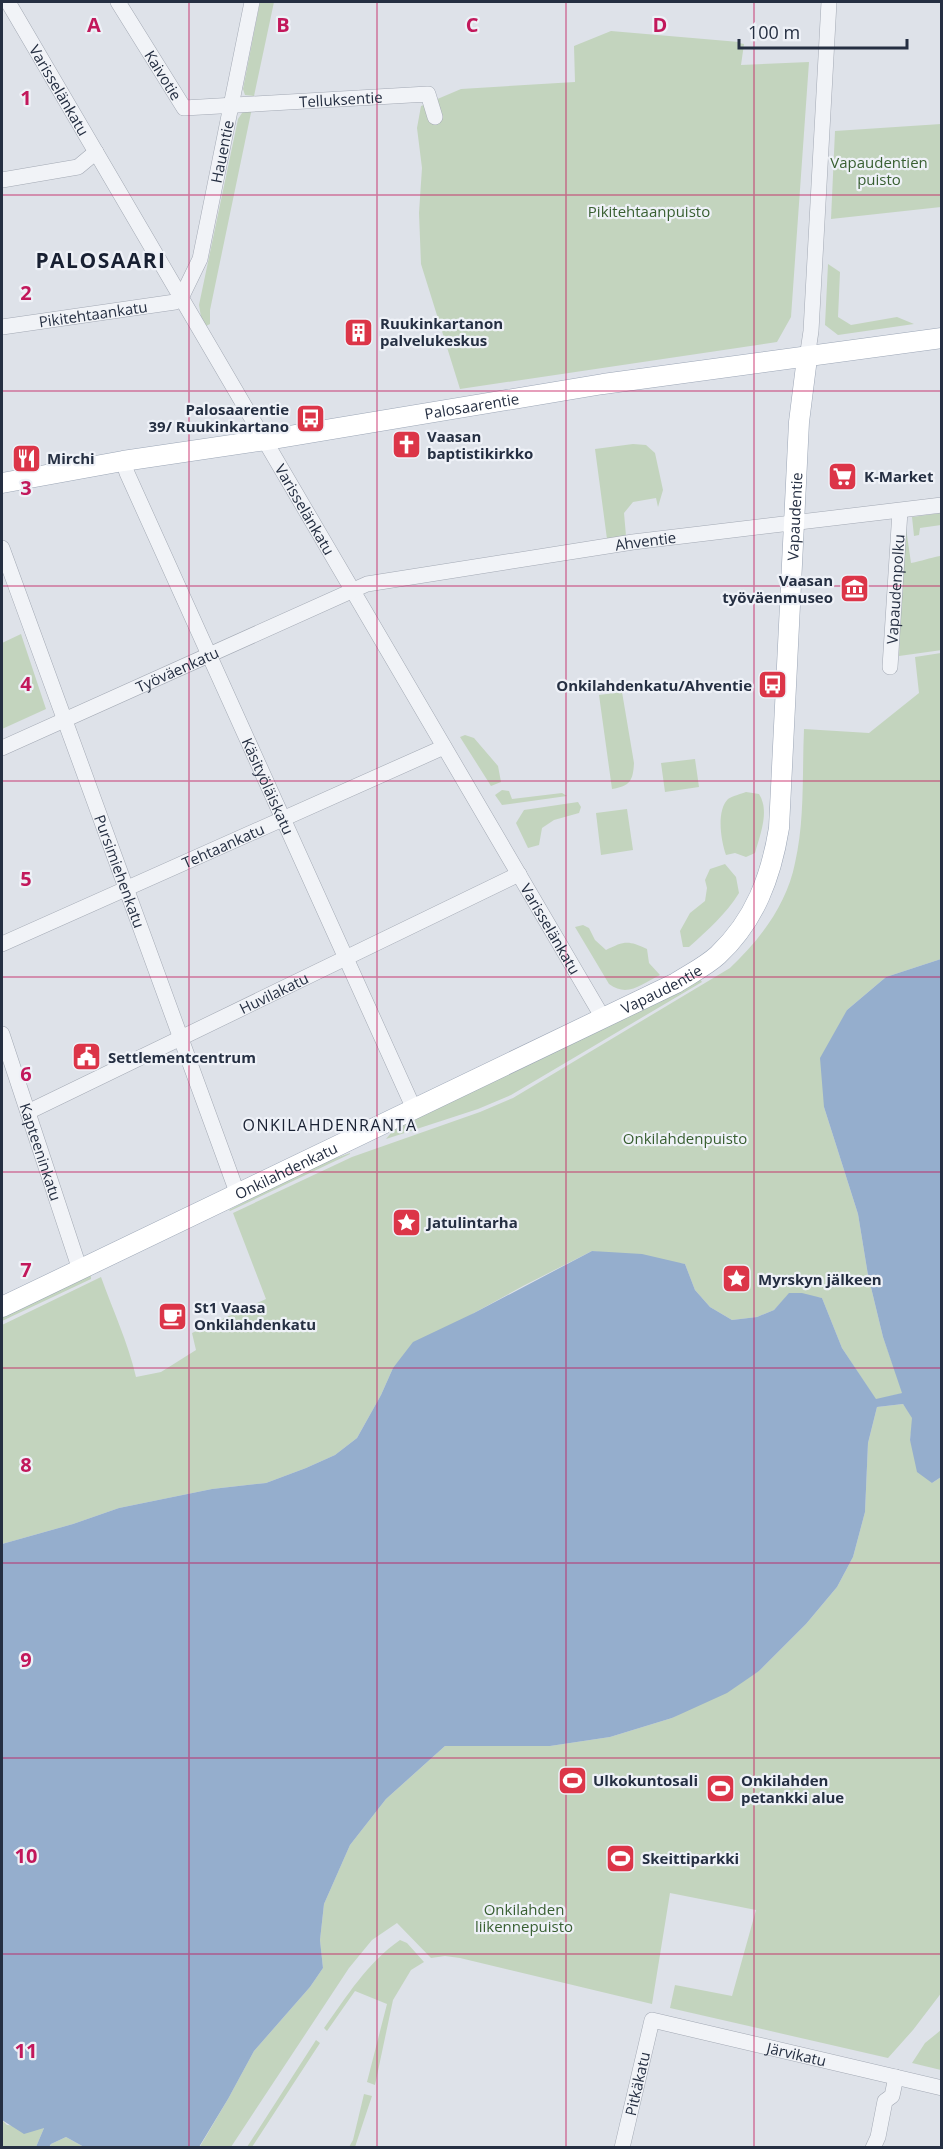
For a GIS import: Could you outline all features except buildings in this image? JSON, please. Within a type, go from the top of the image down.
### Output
[{"type":"main road","name":"Palosaarentie","points":[[2,483],[123,461],[266,440],[603,384],[942,338]]},
{"type":"main road","name":"Vapaudentie","points":[[603,1018],[676,983],[718,955],[751,915],[774,860],[779,828],[799,422],[807,358]]},
{"type":"main road","name":"Onkilahdenkatu","points":[[2,1307],[603,1018]]},
{"type":"street","name":"Varisselänkatu","points":[[8,2],[603,1018]]},
{"type":"street","name":"Kaivotie","points":[[118,2],[184,108],[231,105]]},
{"type":"street","name":"Hauentie","points":[[182,298],[201,259],[252,2]]},
{"type":"street","name":"Vapaudentie","points":[[807,358],[811,331],[829,2]]},
{"type":"street","name":"Telluksentie","points":[[231,105],[428,94],[435,117]]},
{"type":"street","points":[[2,180],[78,167],[96,152]]},
{"type":"street","name":"Pikitehtaankatu","points":[[2,327],[175,302],[182,298]]},
{"type":"street","name":"Käsityöläiskatu","points":[[123,461],[414,1109]]},
{"type":"street","name":"Ahventie","points":[[353,591],[367,584],[633,542],[942,505]]},
{"type":"street","name":"Vapaudenpolku","points":[[890,667],[900,511]]},
{"type":"street","name":"Pursimiehenkatu","points":[[2,548],[238,1195]]},
{"type":"street","name":"Työväenkatu","points":[[2,748],[353,591]]},
{"type":"street","name":"Tehtaankatu","points":[[2,944],[444,747]]},
{"type":"street","name":"Huvilakatu","points":[[28,1112],[519,874]]},
{"type":"street","name":"Kapteeninkatu","points":[[2,1034],[80,1270]]},
{"type":"street","name":"Järvikatu","points":[[652,2020],[942,2088]]},
{"type":"street","name":"Pitkäkatu","points":[[622,2148],[652,2020]]},
{"type":"street","points":[[875,2142],[885,2102],[892,2096],[896,2077]]},
{"type":"green space","points":[[260,2],[274,2],[254,96],[245,95],[243,89]]},
{"type":"green space","name":"Pikitehtaanpuisto","points":[[611,31],[739,42],[744,44],[741,65],[809,62],[791,317],[777,342],[460,389],[421,264],[419,213],[422,168],[417,128],[421,106],[461,89],[575,82],[574,46]]},
{"type":"green space","points":[[252,108],[210,310],[210,324],[206,326],[201,317],[199,305],[238,119],[244,110]]},
{"type":"green space","name":"Vapaudentien puisto","points":[[941,124],[941,207],[831,219],[835,131]]},
{"type":"green space","points":[[828,264],[840,272],[838,317],[851,325],[897,317],[914,324],[838,335],[825,325]]},
{"type":"green space","points":[[633,444],[646,445],[655,453],[663,490],[658,507],[656,498],[633,502],[624,513],[626,536],[607,539],[595,449]]},
{"type":"green space","points":[[941,513],[941,525],[920,528],[919,535],[914,536],[912,517]]},
{"type":"green space","points":[[905,521],[911,563],[940,556],[942,650],[899,656]]},
{"type":"green space","points":[[21,634],[46,709],[2,729],[2,643]]},
{"type":"green space","name":"Onkilahdenpuisto","points":[[941,653],[941,959],[886,977],[847,1010],[824,1107],[858,1214],[868,1275],[883,1337],[903,1393],[876,1400],[842,1348],[822,1298],[790,1293],[774,1310],[757,1317],[732,1320],[710,1307],[695,1290],[685,1264],[592,1251],[474,1313],[393,1368],[357,1438],[335,1455],[266,1483],[212,1489],[119,1508],[2,1544],[2,1325],[101,1277],[125,1339],[136,1377],[161,1372],[196,1350],[192,1333],[266,1299],[233,1213],[352,1157],[513,1098],[730,968],[752,946],[771,920],[786,893],[791,878],[800,830],[804,729],[869,733],[919,693],[915,657]]},
{"type":"green space","points":[[622,692],[634,769],[627,784],[612,789],[599,695]]},
{"type":"green space","points":[[465,735],[474,738],[498,766],[501,782],[491,786],[460,737]]},
{"type":"green space","points":[[695,759],[699,787],[665,792],[661,763]]},
{"type":"green space","points":[[502,790],[509,791],[512,799],[562,793],[567,796],[502,805],[495,795]]},
{"type":"green space","points":[[746,792],[759,794],[764,808],[763,823],[755,853],[746,857],[735,853],[726,855],[721,834],[724,804],[728,799]]},
{"type":"green space","points":[[578,802],[581,807],[579,813],[554,820],[542,828],[539,845],[528,848],[516,823],[524,810]]},
{"type":"green space","points":[[627,809],[633,850],[601,855],[596,813]]},
{"type":"green space","points":[[725,864],[736,877],[739,893],[710,928],[689,947],[683,947],[680,931],[690,913],[705,901],[707,888],[705,880],[710,869]]},
{"type":"green space","points":[[583,925],[589,928],[595,940],[606,950],[626,943],[647,949],[649,963],[660,975],[628,990],[622,990],[609,984],[575,927]]},
{"type":"green space","points":[[700,979],[702,982],[511,1095],[478,1109],[386,1139],[396,1127]]},
{"type":"green space","points":[[350,1153],[230,1211],[229,1210],[314,1166]]},
{"type":"green space","points":[[89,1274],[91,1279],[2,1321],[2,1317],[9,1313]]},
{"type":"green space","name":"Onkilahden liikennepuisto","points":[[903,1404],[913,1418],[910,1440],[932,1483],[941,1477],[942,1992],[888,2058],[670,2008],[675,1985],[732,1996],[756,1910],[670,1893],[652,2004],[460,1958],[445,1956],[431,1958],[397,1923],[372,1940],[349,1968],[231,2147],[199,2148],[254,2051],[310,1987],[323,1968],[320,1940],[324,1904],[350,1845],[386,1799],[445,1746],[550,1746],[610,1737],[672,1718],[759,1671],[806,1624],[837,1587],[853,1557],[865,1512],[868,1443],[877,1407]]},
{"type":"green space","points":[[400,1940],[407,1943],[424,1962],[411,1970],[393,2000],[375,2085],[367,2082],[387,2004],[355,1991],[327,2031],[324,2028],[349,1992],[377,1959]]},
{"type":"green space","points":[[941,2030],[941,2070],[912,2063],[925,2043]]},
{"type":"green space","points":[[316,2040],[320,2043],[252,2147],[247,2147]]},
{"type":"green space","points":[[364,2094],[372,2096],[355,2147],[349,2147],[353,2140]]},
{"type":"green space","points":[[2,2120],[7,2125],[44,2128],[36,2147],[2,2147]]},
{"type":"green space","points":[[66,2137],[84,2147],[49,2148],[51,2144]]},
{"type":"water","points":[[941,959],[941,1477],[932,1483],[917,1472],[910,1440],[912,1418],[903,1404],[877,1407],[868,1443],[865,1512],[853,1557],[837,1587],[806,1624],[759,1671],[727,1693],[672,1718],[610,1737],[550,1746],[445,1746],[386,1799],[350,1845],[324,1904],[320,1940],[323,1968],[310,1987],[254,2051],[199,2147],[84,2147],[66,2137],[49,2147],[36,2147],[44,2128],[24,2134],[2,2120],[2,1544],[119,1508],[212,1489],[266,1483],[335,1455],[357,1438],[393,1368],[413,1342],[592,1251],[642,1254],[685,1264],[695,1290],[710,1307],[732,1320],[757,1317],[774,1310],[789,1293],[802,1293],[822,1298],[842,1348],[876,1399],[902,1393],[883,1337],[868,1275],[858,1214],[824,1107],[820,1058],[847,1010],[886,977]]},
{"type":"place","name":"Ruukinkartanon palvelukeskus","points":[[359,332]]},
{"type":"place","name":"Palosaarentie 39/ Ruukinkartano","points":[[310,418]]},
{"type":"place","name":"Vaasan baptistikirkko","points":[[406,445]]},
{"type":"place","name":"Mirchi","points":[[26,458]]},
{"type":"place","name":"K-Market","points":[[843,476]]},
{"type":"place","name":"Vaasan työväenmuseo","points":[[854,589]]},
{"type":"place","name":"Onkilahdenkatu/Ahventie","points":[[773,685]]},
{"type":"place","name":"Settlementcentrum","points":[[87,1057]]},
{"type":"place","name":"Jatulintarha","points":[[406,1222]]},
{"type":"place","name":"Myrskyn jälkeen","points":[[737,1279]]},
{"type":"place","name":"St1 Vaasa Onkilahdenkatu","points":[[173,1316]]},
{"type":"place","name":"Ulkokuntosali","points":[[572,1780]]},
{"type":"place","name":"Onkilahden petankki alue","points":[[720,1789]]},
{"type":"place","name":"Skeittiparkki","points":[[621,1858]]},
{"type":"district","name":"PALOSAARI","points":[[101,260]]},
{"type":"district","name":"ONKILAHDENRANTA","points":[[330,1125]]}]
